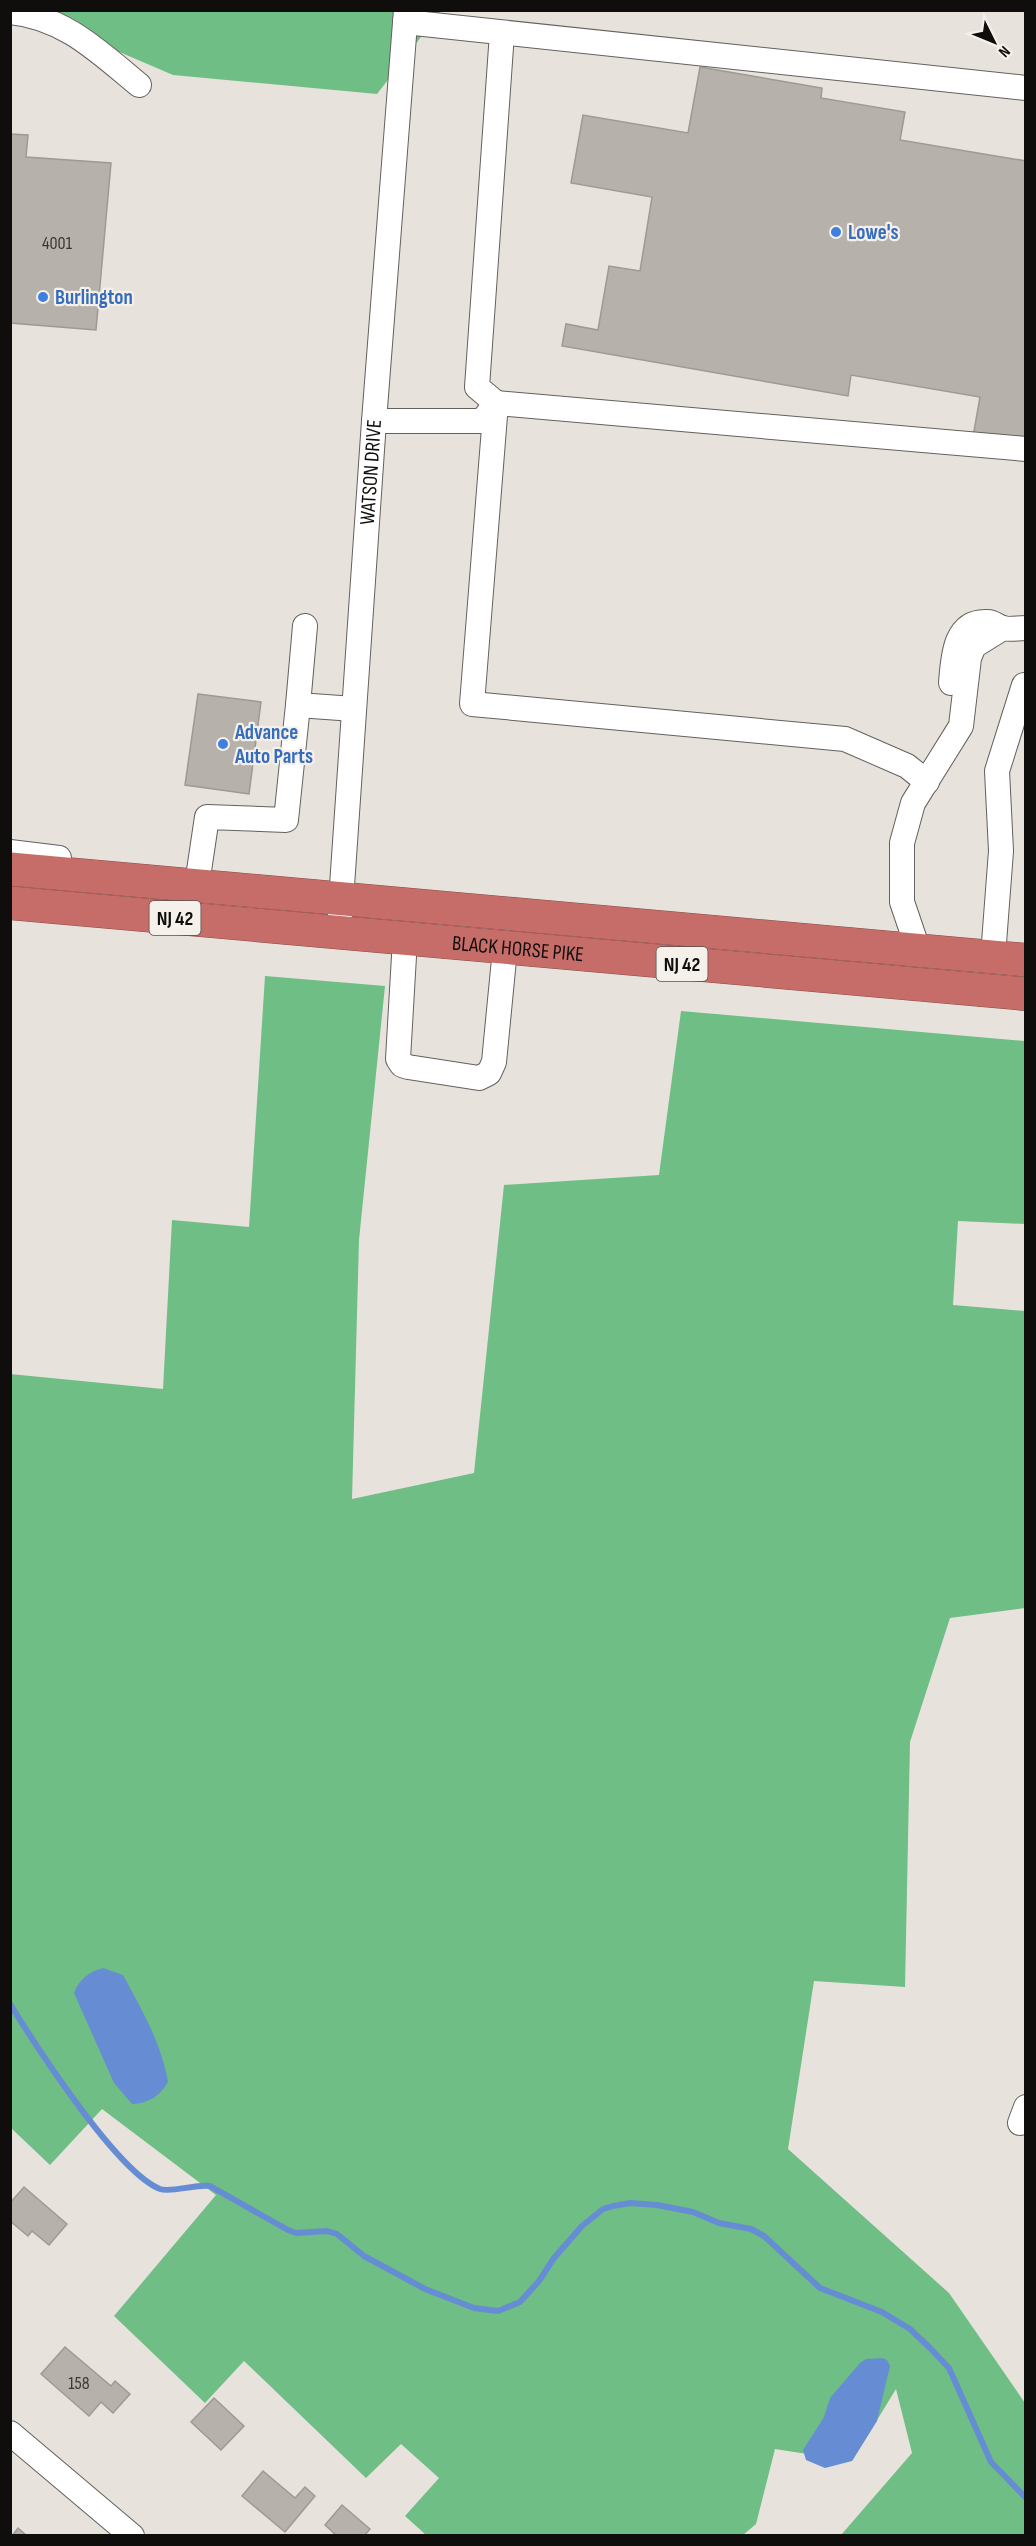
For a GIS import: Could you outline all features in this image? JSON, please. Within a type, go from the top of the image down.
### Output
[{"type":"highway","name":"BLACK HORSE PIKE","points":[[10,869],[1026,960]]},
{"type":"highway","name":"BLACK HORSE PIKE","points":[[10,903],[1026,994]]},
{"type":"street","points":[[10,12],[36,15],[63,27],[93,47],[139,85]]},
{"type":"street","points":[[406,16],[502,33],[1026,88]]},
{"type":"street","name":"WATSON DRIVE","points":[[339,933],[374,421],[406,16]]},
{"type":"street","points":[[502,33],[477,387],[496,404],[1026,449]]},
{"type":"street","points":[[374,421],[482,421],[496,404]]},
{"type":"street","points":[[496,404],[472,704],[845,739],[907,766],[927,782]]},
{"type":"street","points":[[907,766],[918,764],[935,746],[946,723],[954,651],[963,631],[974,624],[990,622],[1014,628]]},
{"type":"street","points":[[197,884],[207,817],[286,820],[305,626]]},
{"type":"street","points":[[918,950],[902,902],[902,843],[913,803],[961,726],[969,658],[974,646],[1014,628]]},
{"type":"street","points":[[993,957],[1001,851],[997,771],[1024,685]]},
{"type":"street","points":[[298,705],[354,709]]},
{"type":"street","points":[[10,852],[71,859],[95,876]]},
{"type":"street","points":[[405,939],[398,1059],[408,1068],[479,1078],[489,1073],[494,1062],[505,949]]},
{"type":"street","points":[[10,2433],[132,2535]]},
{"type":"green space","points":[[24,11],[441,11],[377,94],[173,75]]},
{"type":"green space","points":[[265,976],[385,986],[359,1240],[352,1499],[474,1473],[504,1185],[659,1175],[681,1011],[1025,1041],[1025,1224],[958,1221],[953,1305],[1025,1311],[1025,1608],[950,1618],[910,1742],[905,1987],[814,1981],[788,2149],[949,2293],[1025,2403],[1025,2535],[841,2535],[912,2453],[896,2389],[852,2461],[775,2449],[756,2524],[743,2535],[426,2535],[405,2516],[439,2478],[401,2444],[366,2478],[244,2361],[205,2403],[114,2316],[216,2195],[102,2109],[50,2165],[11,2128],[10,1374],[163,1389],[172,1220],[249,1227]]},
{"type":"water","points":[[103,1968],[123,1975],[161,2053],[168,2082],[161,2092],[144,2102],[132,2104],[114,2083],[74,1993],[85,1977]]},
{"type":"water","points":[[866,2359],[887,2360],[890,2366],[877,2421],[852,2461],[825,2468],[806,2460],[803,2450],[824,2417],[830,2398],[860,2363]]},
{"type":"building","name":"Lowe's","points":[[700,67],[822,88],[821,98],[905,112],[900,140],[1026,161],[1026,446],[973,437],[980,397],[851,375],[848,396],[562,346],[566,324],[598,330],[609,266],[640,271],[652,197],[571,183],[583,115],[688,133]]},
{"type":"building","points":[[10,134],[28,135],[26,157],[111,163],[96,330],[10,323]]},
{"type":"building","name":"Advance Auto Parts","points":[[198,694],[261,702],[249,794],[185,785]]},
{"type":"building","points":[[24,2187],[67,2224],[49,2245],[32,2231],[28,2236],[10,2221],[10,2203]]},
{"type":"building","points":[[65,2347],[111,2386],[115,2381],[130,2394],[113,2413],[101,2402],[89,2416],[41,2374]]},
{"type":"building","points":[[214,2398],[244,2426],[221,2450],[191,2422]]},
{"type":"building","points":[[263,2471],[295,2498],[305,2487],[315,2496],[285,2532],[242,2496]]},
{"type":"building","points":[[342,2505],[370,2529],[364,2536],[337,2536],[325,2525]]},
{"type":"building","points":[[18,2528],[27,2536],[12,2536]]},
{"type":"waterway","points":[[10,2004],[58,2077],[100,2134],[142,2178],[165,2190],[210,2186],[288,2230],[296,2233],[327,2231],[337,2234],[364,2256],[425,2289],[474,2308],[498,2311],[520,2302],[582,2226],[603,2209],[613,2206],[630,2203],[657,2205],[693,2212],[719,2223],[751,2229],[764,2236],[820,2288],[882,2312],[910,2329],[930,2348],[949,2368],[991,2462],[1026,2498]]},
{"type":"place","name":"Lowe's","points":[[836,232]]},
{"type":"place","name":"Burlington","points":[[43,297]]},
{"type":"place","name":"Advance Auto Parts","points":[[223,744]]}]
